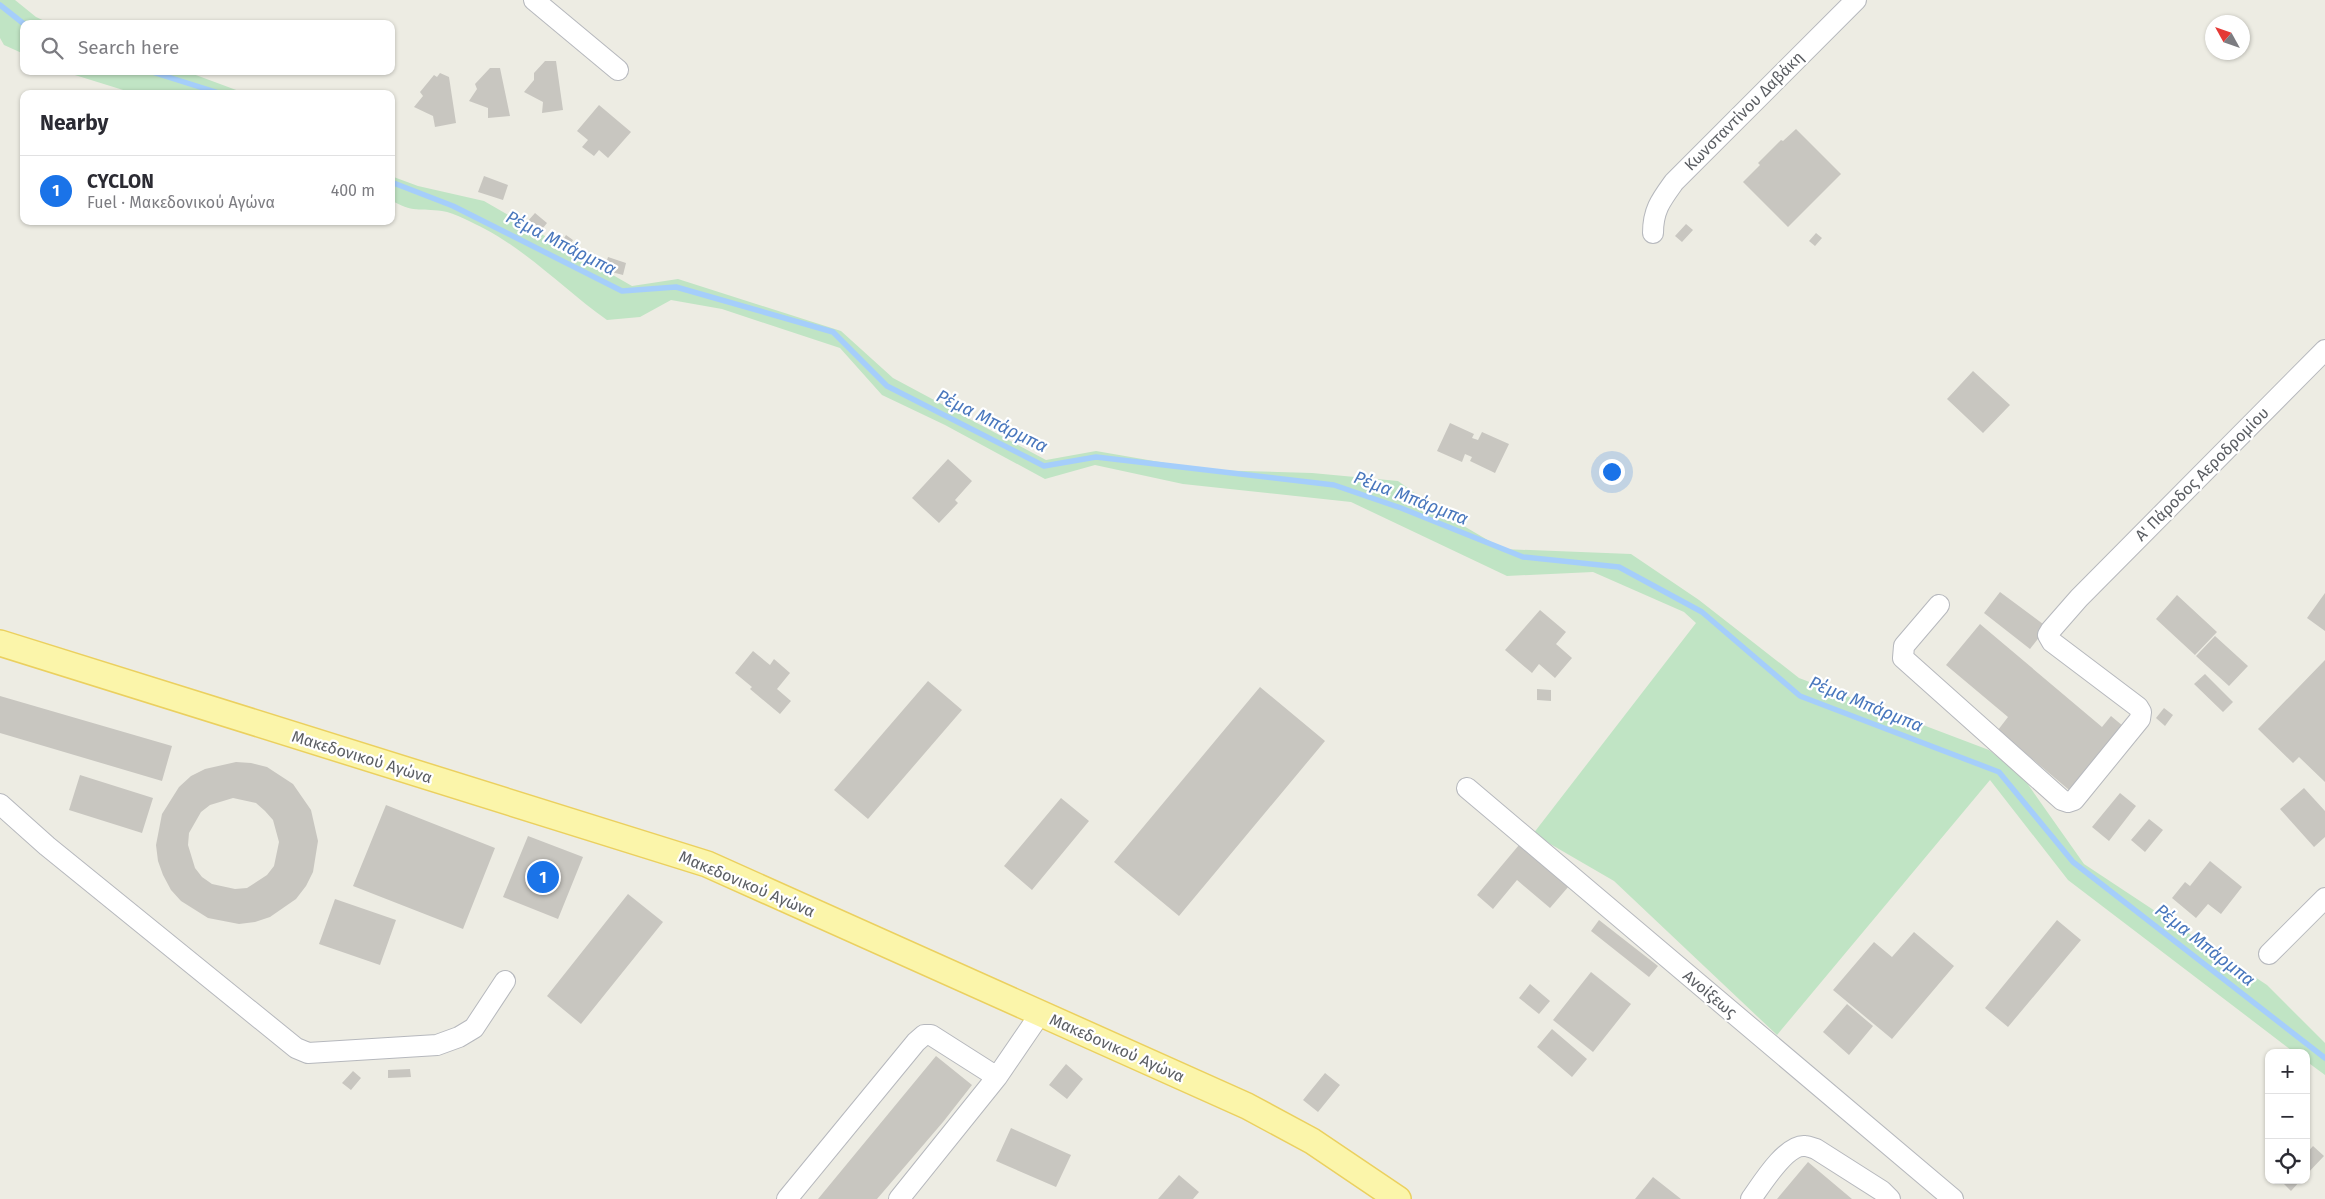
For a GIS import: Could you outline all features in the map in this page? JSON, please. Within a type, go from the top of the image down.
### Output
[{"type":"main road","name":"Μακεδονικού Αγώνα","points":[[0,643],[707,864],[1247,1106],[1312,1141],[1398,1199]]},
{"type":"street","points":[[534,0],[618,70]]},
{"type":"street","name":"Κωνσταντίνου Δαβάκη","points":[[1653,233],[1653,217],[1660,202],[1674,182],[1856,0]]},
{"type":"street","name":"Α' Πάροδος Αεροδρομίου","points":[[1939,605],[1904,646],[1903,658],[2062,800],[2068,802],[2074,800],[2140,719],[2141,712],[2138,707],[2052,642],[2048,635],[2050,630],[2079,598],[2325,350]]},
{"type":"street","name":"Ανοίξεως","points":[[1467,788],[1953,1199]]},
{"type":"street","points":[[0,804],[47,846],[296,1048],[308,1053],[437,1045],[459,1038],[474,1028],[505,981]]},
{"type":"street","points":[[2268,954],[2325,898]]},
{"type":"street","points":[[899,1199],[997,1077],[1040,1014]]},
{"type":"street","points":[[787,1199],[916,1042],[924,1035],[931,1035],[997,1077]]},
{"type":"street","points":[[1750,1199],[1785,1154],[1804,1145],[1816,1149],[1882,1191],[1890,1199]]},
{"type":"green space","points":[[0,0],[15,0],[42,20],[20,20],[20,52],[4,45],[0,38]]},
{"type":"green space","points":[[75,75],[196,75],[236,90],[123,90]]},
{"type":"green space","points":[[395,177],[418,186],[484,201],[632,286],[678,279],[841,331],[893,378],[1046,460],[1096,451],[1206,470],[1312,473],[1398,481],[1445,515],[1503,549],[1631,554],[1699,600],[1799,678],[1989,750],[2022,776],[2084,864],[2267,985],[2325,1043],[2325,1075],[2310,1064],[2310,1049],[2290,1049],[2068,880],[1990,780],[1777,1035],[1614,881],[1533,834],[1696,623],[1684,612],[1593,572],[1507,576],[1351,502],[1183,484],[1095,465],[1045,479],[945,425],[882,395],[840,348],[722,309],[671,300],[640,317],[607,320],[517,249],[485,229],[447,212],[405,207],[395,202]]},
{"type":"building","points":[[545,61],[556,61],[563,110],[542,113],[543,102],[524,92],[534,80],[534,73]]},
{"type":"building","points":[[490,68],[500,68],[510,116],[488,118],[488,108],[469,101],[477,89],[475,84]]},
{"type":"building","points":[[440,73],[449,77],[456,123],[435,127],[433,116],[414,107],[423,96],[420,92],[434,75],[437,77]]},
{"type":"building","points":[[599,105],[631,132],[608,158],[599,150],[594,156],[582,147],[588,140],[577,131]]},
{"type":"building","points":[[1796,129],[1841,174],[1788,227],[1743,182],[1760,165],[1758,163],[1781,140],[1783,141]]},
{"type":"building","points":[[484,176],[508,185],[503,200],[478,192]]},
{"type":"building","points":[[535,213],[547,223],[539,233],[527,222]]},
{"type":"building","points":[[1686,224],[1693,230],[1682,242],[1675,236]]},
{"type":"building","points":[[1816,233],[1822,238],[1815,246],[1809,241]]},
{"type":"building","points":[[566,235],[573,240],[569,247],[561,243]]},
{"type":"building","points":[[608,257],[626,263],[623,275],[604,270]]},
{"type":"building","points":[[1973,371],[2010,405],[1983,433],[1947,399]]},
{"type":"building","points":[[1450,423],[1474,434],[1472,438],[1478,440],[1482,432],[1509,444],[1495,473],[1470,461],[1472,457],[1465,454],[1462,462],[1437,451]]},
{"type":"building","points":[[948,459],[972,481],[955,500],[958,503],[939,523],[912,498]]},
{"type":"building","points":[[2000,592],[2047,627],[2030,649],[1984,613]]},
{"type":"building","points":[[2325,593],[2325,631],[2307,618]]},
{"type":"building","points":[[2177,595],[2217,632],[2195,655],[2156,619]]},
{"type":"building","points":[[1540,610],[1566,632],[1556,644],[1572,658],[1555,678],[1539,664],[1532,673],[1505,650]]},
{"type":"building","points":[[1980,624],[2102,727],[2111,716],[2129,731],[2075,795],[1998,730],[2008,717],[1946,665]]},
{"type":"building","points":[[2215,636],[2248,666],[2229,686],[2196,656]]},
{"type":"building","points":[[753,651],[770,665],[774,659],[790,673],[777,689],[791,701],[780,714],[750,689],[752,687],[735,673]]},
{"type":"building","points":[[2325,660],[2325,782],[2299,757],[2293,763],[2258,729]]},
{"type":"building","points":[[2205,674],[2233,702],[2223,712],[2194,684]]},
{"type":"building","points":[[928,681],[962,710],[868,819],[834,790]]},
{"type":"building","points":[[1260,687],[1325,741],[1179,916],[1114,862]]},
{"type":"building","points":[[1537,689],[1551,690],[1551,701],[1537,700]]},
{"type":"building","points":[[0,696],[172,746],[162,781],[0,733]]},
{"type":"building","points":[[2164,708],[2173,715],[2165,726],[2156,718]]},
{"type":"building","points":[[236,762],[267,767],[293,784],[311,810],[318,841],[313,872],[306,886],[296,899],[270,917],[255,922],[239,924],[208,918],[181,901],[171,890],[163,875],[158,861],[156,845],[162,814],[179,787],[191,776],[205,769]],"holes":[[[233,798],[256,803],[273,820],[279,842],[274,866],[267,875],[247,888],[235,889],[212,884],[202,877],[195,868],[188,845],[189,833],[201,812],[210,805]]]},
{"type":"building","points":[[80,775],[153,798],[142,833],[69,810]]},
{"type":"building","points":[[2304,788],[2325,811],[2325,837],[2314,847],[2280,809]]},
{"type":"building","points":[[2120,793],[2136,806],[2109,841],[2092,827]]},
{"type":"building","points":[[1061,798],[1089,821],[1032,890],[1004,866]]},
{"type":"building","points":[[386,805],[495,848],[463,929],[353,886]]},
{"type":"building","points":[[2149,819],[2163,830],[2145,852],[2131,840]]},
{"type":"building","points":[[528,836],[583,857],[558,919],[503,897]]},
{"type":"building","points":[[1519,845],[1569,886],[1550,908],[1517,880],[1493,909],[1477,895]]},
{"type":"building","points":[[2210,861],[2242,887],[2221,914],[2208,904],[2196,918],[2172,898],[2185,882],[2190,886]]},
{"type":"building","points":[[628,894],[663,922],[581,1024],[547,996]]},
{"type":"building","points":[[335,899],[396,920],[380,965],[319,944]]},
{"type":"building","points":[[1599,920],[1658,966],[1649,977],[1591,931]]},
{"type":"building","points":[[2057,920],[2081,940],[2008,1027],[1985,1008]]},
{"type":"building","points":[[1914,932],[1954,966],[1892,1039],[1833,990],[1874,942],[1892,957]]},
{"type":"building","points":[[1591,972],[1631,1004],[1593,1052],[1553,1020]]},
{"type":"building","points":[[1530,984],[1550,1001],[1539,1014],[1519,998]]},
{"type":"building","points":[[1847,1004],[1873,1026],[1849,1055],[1823,1032]]},
{"type":"building","points":[[1552,1029],[1587,1059],[1572,1077],[1537,1047]]},
{"type":"building","points":[[936,1056],[972,1085],[943,1122],[877,1199],[818,1199]]},
{"type":"building","points":[[1066,1064],[1083,1079],[1067,1099],[1049,1085]]},
{"type":"building","points":[[410,1069],[411,1077],[388,1078],[388,1070]]},
{"type":"building","points":[[353,1071],[361,1078],[351,1090],[342,1083]]},
{"type":"building","points":[[1325,1073],[1340,1085],[1318,1112],[1303,1100]]},
{"type":"building","points":[[1011,1128],[1071,1155],[1056,1187],[996,1161]]},
{"type":"building","points":[[2313,1146],[2324,1156],[2310,1171],[2310,1149]]},
{"type":"building","points":[[1808,1162],[1852,1199],[1777,1199]]},
{"type":"building","points":[[1179,1175],[1199,1192],[1193,1199],[1158,1199]]},
{"type":"building","points":[[1653,1177],[1681,1199],[1635,1199]]},
{"type":"building","points":[[2284,1184],[2297,1184],[2291,1191]]},
{"type":"waterway","name":"Ρέμα Μπάρμπα","points":[[0,5],[20,21]]},
{"type":"waterway","name":"Ρέμα Μπάρμπα","points":[[162,75],[209,90]]},
{"type":"waterway","name":"Ρέμα Μπάρμπα","points":[[395,184],[453,206],[622,291],[676,287],[833,332],[887,386],[1044,466],[1096,457],[1334,485],[1401,508],[1523,557],[1619,567],[1702,612],[1800,696],[1999,772],[2073,862],[2325,1058]]},
{"type":"place","name":"CYCLON","points":[[543,877]]}]
